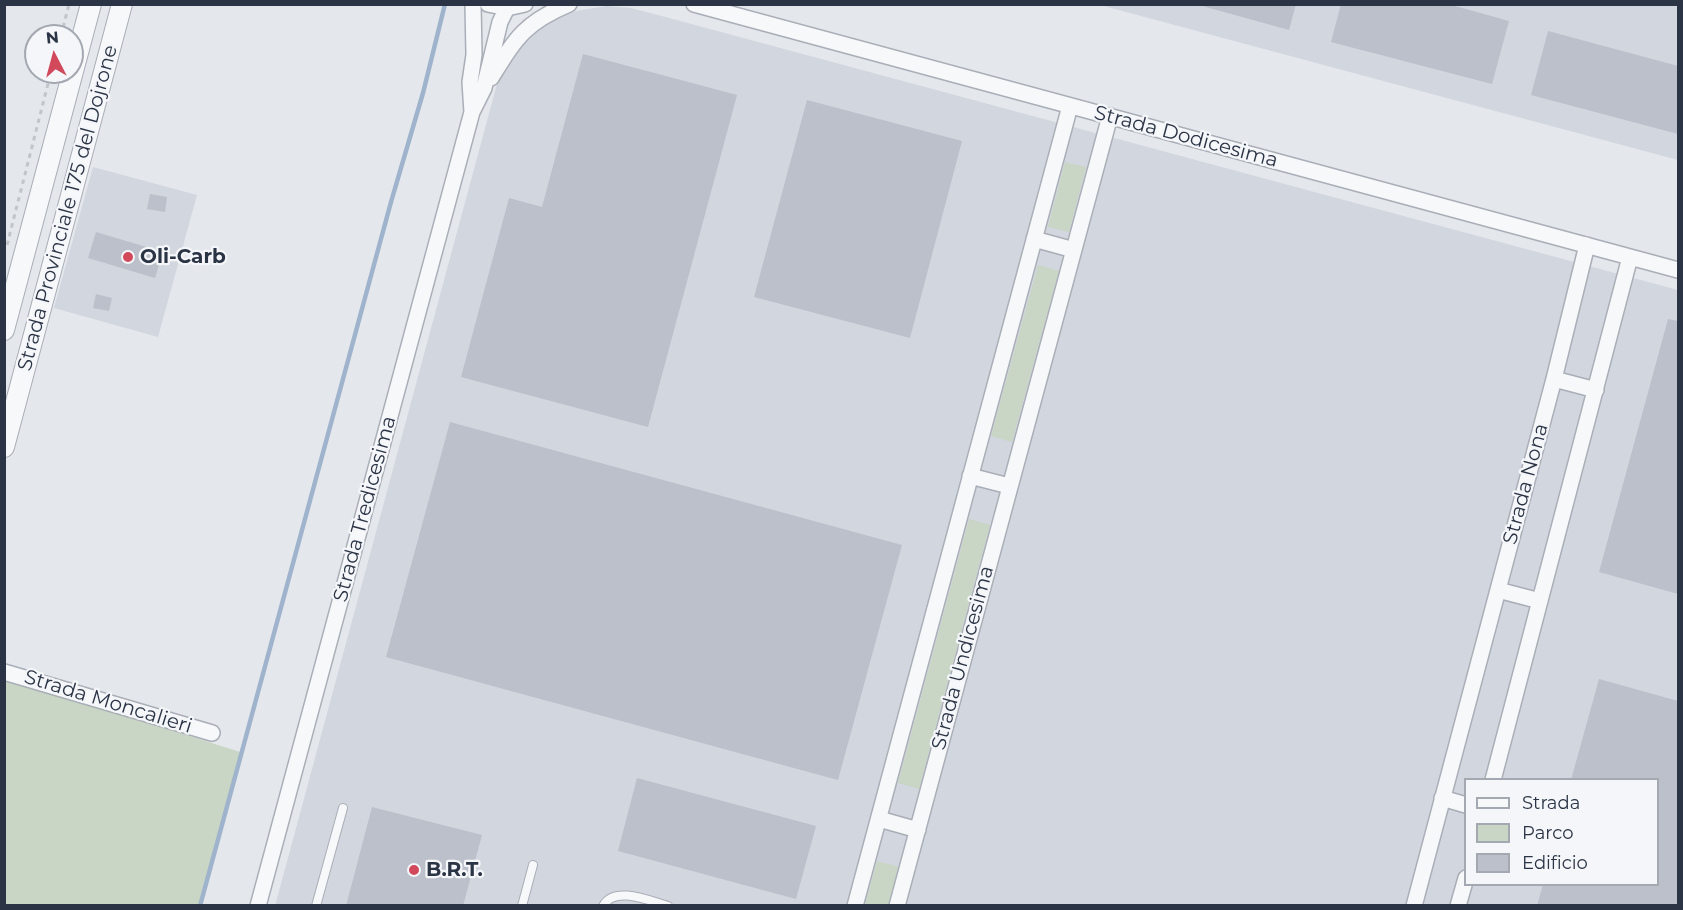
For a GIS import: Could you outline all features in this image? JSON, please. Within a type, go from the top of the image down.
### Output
[{"type":"street","name":"Strada Provinciale 175 del Dojrone","points":[[4,330],[91,4]]},
{"type":"street","name":"Strada Provinciale 175 del Dojrone","points":[[4,447],[122,4]]},
{"type":"street","points":[[472,112],[470,82],[474,55],[473,4]]},
{"type":"street","points":[[488,4],[507,8],[525,4]]},
{"type":"street","points":[[472,112],[484,88],[514,41],[530,25],[569,4]]},
{"type":"street","name":"Strada Dodicesima","points":[[694,4],[1678,270]]},
{"type":"street","points":[[484,88],[500,22],[507,8]]},
{"type":"street","name":"Strada Undicesima","points":[[855,906],[1070,106]]},
{"type":"street","name":"Strada Tredicesima","points":[[258,906],[472,112]]},
{"type":"street","name":"Strada Undicesima","points":[[897,906],[1110,117]]},
{"type":"street","points":[[1034,239],[1074,250]]},
{"type":"street","name":"Strada Nona","points":[[1414,906],[1554,379],[1587,245]]},
{"type":"street","points":[[1494,778],[1630,257]]},
{"type":"street","points":[[1554,379],[1596,390]]},
{"type":"street","points":[[970,476],[1010,486]]},
{"type":"street","points":[[1498,590],[1540,601]]},
{"type":"street","name":"Strada Moncalieri","points":[[4,672],[212,733]]},
{"type":"street","points":[[1442,798],[1464,804]]},
{"type":"street","points":[[879,819],[918,830]]},
{"type":"street","points":[[1458,906],[1464,885]]},
{"type":"lane","points":[[316,906],[343,808]]},
{"type":"lane","points":[[522,906],[533,865]]},
{"type":"lane","points":[[603,906],[607,899],[616,894],[669,906]]},
{"type":"path","points":[[64,24],[69,4]]},
{"type":"path","points":[[4,256],[48,84]]},
{"type":"shaded area","points":[[1100,5],[1678,5],[1678,160]]},
{"type":"shaded area","points":[[607,6],[631,8],[1678,290],[1678,905],[275,906],[497,84],[504,66],[530,33],[563,13]]},
{"type":"shaded area","points":[[93,167],[197,195],[158,337],[54,308]]},
{"type":"green space","points":[[1065,162],[1086,167],[1069,232],[1048,227]]},
{"type":"green space","points":[[1038,265],[1059,271],[1012,442],[991,436]]},
{"type":"green space","points":[[969,519],[990,525],[919,789],[898,783]]},
{"type":"green space","points":[[4,677],[240,752],[200,905],[5,905]]},
{"type":"green space","points":[[877,861],[899,867],[888,905],[865,905]]},
{"type":"building","points":[[1195,4],[1296,4],[1289,30]]},
{"type":"building","points":[[1341,4],[1448,4],[1509,21],[1492,84],[1331,42]]},
{"type":"building","points":[[1548,31],[1678,66],[1678,134],[1531,95]]},
{"type":"building","points":[[583,54],[737,95],[648,427],[461,377],[509,198],[542,207]]},
{"type":"building","points":[[807,100],[962,141],[910,338],[754,297]]},
{"type":"building","points":[[150,194],[167,197],[165,212],[147,209]]},
{"type":"building","points":[[96,232],[163,252],[155,278],[88,258]]},
{"type":"building","points":[[96,294],[112,298],[109,311],[93,308]]},
{"type":"building","points":[[1668,319],[1678,321],[1678,594],[1599,572]]},
{"type":"building","points":[[450,422],[902,545],[838,780],[386,657]]},
{"type":"building","points":[[1599,679],[1678,701],[1678,906],[1537,906],[1542,886],[1659,886],[1659,778],[1572,778]]},
{"type":"building","points":[[637,778],[816,826],[796,899],[618,851]]},
{"type":"building","name":"B.R.T.","points":[[372,807],[482,835],[463,906],[346,906]]},
{"type":"waterway","points":[[200,906],[391,202],[423,93],[445,4]]},
{"type":"place","name":"Oli-Carb","points":[[128,257]]},
{"type":"place","name":"B.R.T.","points":[[414,870]]}]
